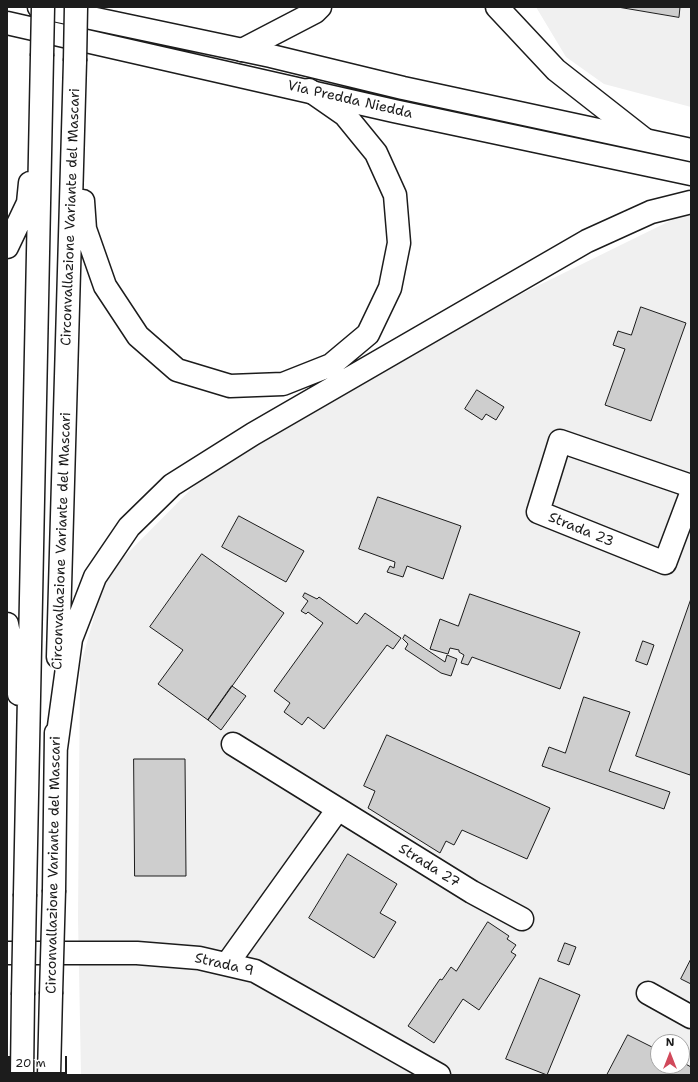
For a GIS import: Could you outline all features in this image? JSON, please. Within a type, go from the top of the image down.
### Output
[{"type":"main road","name":"Via Predda Niedda","points":[[39,7],[242,50],[403,88],[691,150]]},
{"type":"main road","name":"Circonvallazione Variante del Mascari","points":[[22,1075],[43,7]]},
{"type":"main road","name":"Circonvallazione Variante del Mascari","points":[[49,1075],[56,748],[76,7]]},
{"type":"main road","points":[[242,50],[315,12],[320,7]]},
{"type":"main road","points":[[497,7],[556,70],[644,139]]},
{"type":"main road","name":"Via Predda Niedda","points":[[8,23],[394,110],[691,174]]},
{"type":"main road","points":[[74,90],[85,229],[105,286],[138,336],[177,370],[230,386],[283,384],[331,365],[368,334],[390,288],[399,243],[395,195],[376,153],[345,115],[309,90]]},
{"type":"main road","points":[[7,247],[28,203],[41,91]]},
{"type":"main road","points":[[56,748],[71,639],[95,577],[129,527],[172,486],[253,434],[587,241],[651,212],[691,202]]},
{"type":"main road","name":"Strada 23","points":[[691,486],[560,441],[538,512],[665,563],[691,494]]},
{"type":"main road","points":[[7,624],[18,677],[28,799]]},
{"type":"main road","name":"Strada 27","points":[[233,744],[472,892],[522,918]]},
{"type":"main road","points":[[227,964],[338,809]]},
{"type":"main road","name":"Strada 9","points":[[7,953],[137,953],[199,958],[256,971],[438,1075]]},
{"type":"main road","points":[[648,993],[691,1017]]},
{"type":"shaded area","points":[[536,7],[691,7],[691,107],[604,84],[566,57]]},
{"type":"shaded area","points":[[684,214],[691,214],[691,1075],[81,1075],[78,918],[80,667],[106,575],[218,462],[519,295]]},
{"type":"building","points":[[618,7],[680,7],[679,17]]},
{"type":"building","points":[[641,307],[686,323],[651,421],[605,405],[625,349],[613,345],[618,331],[631,335]]},
{"type":"building","points":[[477,390],[504,407],[496,420],[486,414],[482,420],[465,409]]},
{"type":"building","points":[[378,497],[461,526],[443,579],[407,566],[403,577],[387,572],[390,566],[394,568],[395,562],[359,549]]},
{"type":"building","points":[[239,516],[304,551],[286,582],[222,547]]},
{"type":"building","points":[[202,554],[284,613],[208,720],[158,684],[183,650],[150,627]]},
{"type":"building","points":[[305,593],[317,599],[319,597],[357,624],[365,613],[401,638],[393,649],[387,645],[324,729],[308,717],[302,725],[284,712],[290,703],[274,691],[323,623],[308,612],[306,614],[301,611],[308,601],[303,597]]},
{"type":"building","points":[[470,594],[580,632],[560,689],[472,657],[468,665],[461,663],[464,655],[459,652],[459,650],[450,648],[448,654],[430,649],[440,619],[458,626]]},
{"type":"building","points":[[691,599],[691,771],[690,775],[636,756]]},
{"type":"building","points":[[405,635],[445,662],[447,655],[457,659],[451,676],[441,673],[405,649],[408,644],[403,639]]},
{"type":"building","points":[[643,641],[654,645],[647,665],[636,661]]},
{"type":"building","points":[[232,686],[246,696],[221,730],[208,720]]},
{"type":"building","points":[[584,697],[630,712],[609,771],[670,792],[664,809],[542,766],[549,747],[565,753]]},
{"type":"building","points":[[387,735],[550,808],[527,859],[462,830],[454,845],[446,841],[440,853],[368,808],[375,791],[364,786]]},
{"type":"building","points":[[134,759],[185,759],[186,876],[135,876]]},
{"type":"building","points":[[348,854],[397,884],[380,913],[396,922],[374,958],[309,918]]},
{"type":"building","points":[[488,922],[509,936],[507,939],[516,945],[511,952],[516,955],[479,1010],[463,999],[434,1043],[408,1026],[440,979],[442,980],[451,967],[456,971]]},
{"type":"building","points":[[565,943],[576,947],[569,965],[558,961]]},
{"type":"building","points":[[691,959],[691,984],[681,979]]},
{"type":"building","points":[[540,978],[580,995],[547,1075],[506,1059]]},
{"type":"building","points":[[628,1035],[650,1046],[650,1074],[690,1074],[691,1067],[691,1075],[607,1075]]}]
